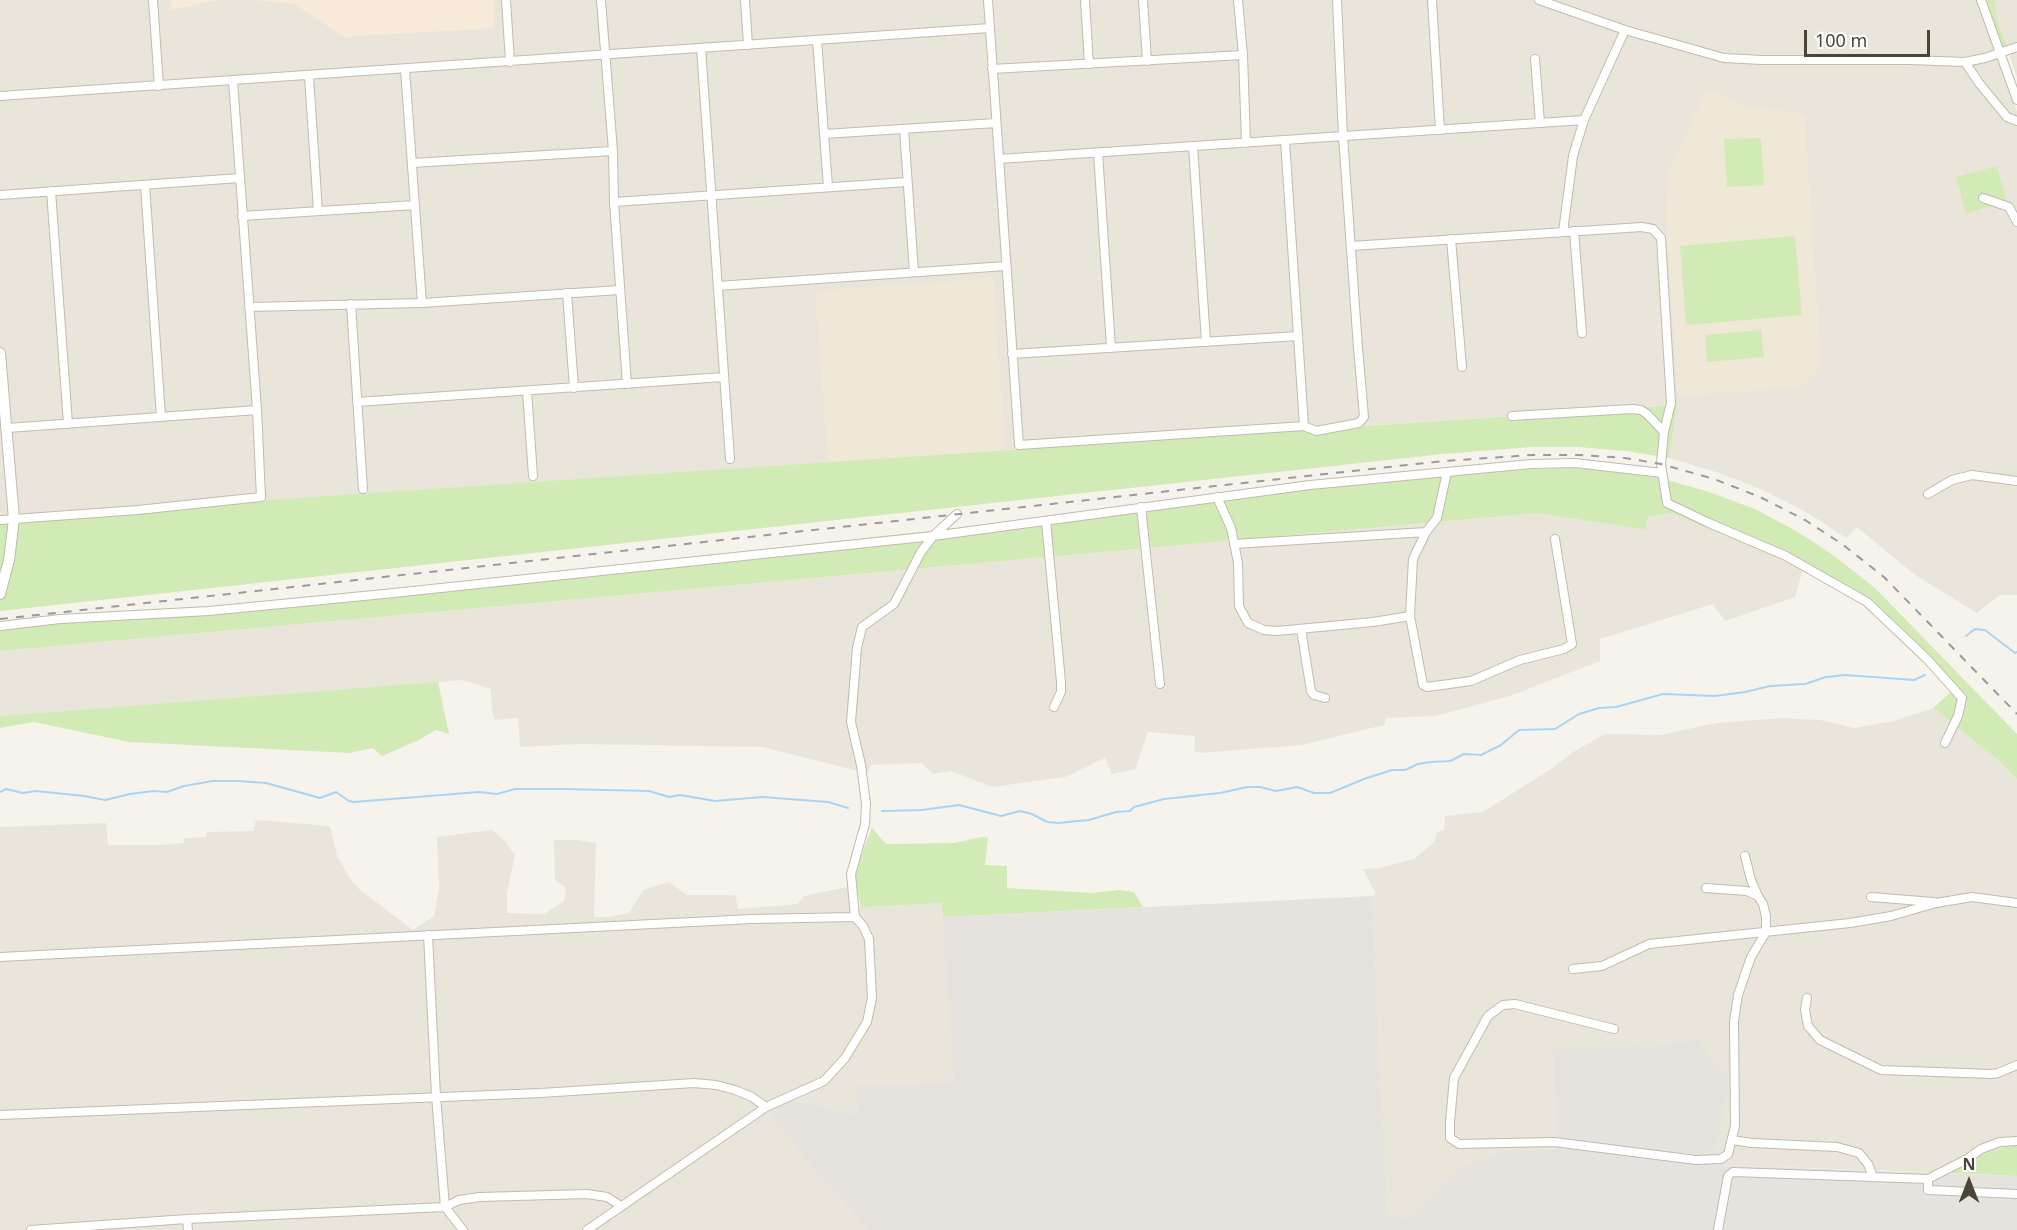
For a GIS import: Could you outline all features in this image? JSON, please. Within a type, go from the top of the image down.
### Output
[{"type":"street","points":[[153,0],[159,86]]},
{"type":"street","points":[[506,0],[510,62]]},
{"type":"street","points":[[601,0],[627,384]]},
{"type":"street","points":[[745,0],[748,45]]},
{"type":"street","points":[[988,0],[1019,445],[1304,426],[1316,431],[1359,423],[1364,417],[1343,136],[1337,0]]},
{"type":"street","points":[[1085,0],[1089,64]]},
{"type":"street","points":[[1143,0],[1147,61]]},
{"type":"street","points":[[1238,0],[1243,55],[1246,143]]},
{"type":"street","points":[[1432,0],[1440,130]]},
{"type":"street","points":[[1539,0],[1624,30],[1724,58],[1965,62],[2017,47]]},
{"type":"street","points":[[1981,0],[2017,100]]},
{"type":"street","points":[[0,96],[990,28]]},
{"type":"street","points":[[1563,232],[1573,156],[1584,120],[1624,30]]},
{"type":"street","points":[[817,40],[828,187]]},
{"type":"street","points":[[701,48],[730,459]]},
{"type":"street","points":[[993,69],[1243,55]]},
{"type":"street","points":[[1535,59],[1540,123]]},
{"type":"street","points":[[1965,62],[2007,117],[2017,121]]},
{"type":"street","points":[[405,69],[422,303]]},
{"type":"street","points":[[309,76],[318,211]]},
{"type":"street","points":[[0,520],[259,499],[262,495],[233,81]]},
{"type":"street","points":[[999,159],[1584,120]]},
{"type":"street","points":[[824,134],[996,123]]},
{"type":"street","points":[[904,129],[914,272]]},
{"type":"street","points":[[1285,140],[1304,426]]},
{"type":"street","points":[[1193,146],[1206,342]]},
{"type":"street","points":[[412,163],[613,151]]},
{"type":"street","points":[[1098,153],[1111,348]]},
{"type":"street","points":[[0,195],[240,178]]},
{"type":"street","points":[[614,202],[907,182]]},
{"type":"street","points":[[145,185],[162,417]]},
{"type":"street","points":[[51,191],[68,424]]},
{"type":"street","points":[[1983,198],[2009,207],[2017,222]]},
{"type":"street","points":[[242,216],[415,205]]},
{"type":"street","points":[[1351,246],[1642,227],[1653,229],[1661,238],[1671,403],[1664,432],[1661,464],[1667,503],[1786,556],[1867,602],[1900,632],[1962,698],[1958,716],[1945,743]]},
{"type":"street","points":[[1574,231],[1582,333]]},
{"type":"street","points":[[1451,239],[1461,367]]},
{"type":"street","points":[[718,286],[1006,266]]},
{"type":"street","points":[[249,307],[422,303],[620,290]]},
{"type":"street","points":[[567,293],[574,387]]},
{"type":"street","points":[[351,304],[363,489]]},
{"type":"street","points":[[1012,354],[1298,336]]},
{"type":"street","points":[[0,353],[14,519],[9,560],[0,594]]},
{"type":"street","points":[[357,402],[724,377]]},
{"type":"street","points":[[527,391],[533,476]]},
{"type":"street","points":[[6,428],[257,410]]},
{"type":"street","points":[[1512,416],[1641,410],[1664,432]]},
{"type":"street","points":[[0,626],[60,619],[221,610],[933,536],[1310,485],[1531,464],[1575,463],[1662,473]]},
{"type":"street","points":[[1447,472],[1437,518],[1426,532],[1413,559],[1410,616],[1423,685],[1427,687],[1471,681],[1520,660],[1564,649],[1572,644],[1555,539]]},
{"type":"street","points":[[1928,494],[1952,480],[1972,474],[2017,482]]},
{"type":"street","points":[[1217,497],[1231,528],[1238,563],[1239,606],[1248,623],[1264,630],[1301,629],[1410,616]]},
{"type":"street","points":[[1140,507],[1160,684]]},
{"type":"street","points":[[587,1230],[766,1107],[824,1081],[845,1058],[867,1022],[872,998],[869,939],[863,926],[855,917],[851,874],[865,824],[866,804],[861,765],[851,722],[857,648],[862,627],[891,607],[898,599],[921,552],[933,536],[957,514]]},
{"type":"street","points":[[1046,521],[1061,682],[1061,692],[1054,707]]},
{"type":"street","points":[[1234,544],[1426,532]]},
{"type":"street","points":[[1301,629],[1311,691],[1314,695],[1325,698]]},
{"type":"street","points":[[1614,1029],[1515,1004],[1503,1005],[1488,1016],[1454,1078],[1450,1138],[1459,1144],[1554,1142],[1696,1160],[1721,1159],[1728,1154],[1735,1126],[1734,1021],[1738,995],[1751,957],[1766,932],[1763,904],[1751,880],[1745,856]]},
{"type":"street","points":[[1706,888],[1747,891],[1758,896]]},
{"type":"street","points":[[1871,897],[1936,903]]},
{"type":"street","points":[[1573,969],[1602,966],[1648,944],[1850,923],[1972,897],[2017,903]]},
{"type":"street","points":[[0,957],[752,919],[855,917]]},
{"type":"street","points":[[429,935],[436,1096],[445,1206],[463,1230]]},
{"type":"street","points":[[1807,998],[1805,1010],[1808,1026],[1820,1040],[1881,1070],[1992,1074],[2017,1065]]},
{"type":"street","points":[[0,1115],[541,1093],[694,1083],[735,1090],[752,1097],[766,1107]]},
{"type":"street","points":[[1732,1140],[1796,1146],[1822,1144],[1837,1147],[1859,1154],[1868,1164],[1873,1177]]},
{"type":"street","points":[[1718,1230],[1731,1172],[1928,1179],[1981,1149],[2000,1142],[2017,1141]]},
{"type":"street","points":[[1928,1179],[1928,1190],[2017,1194]]},
{"type":"street","points":[[31,1230],[187,1219],[445,1206],[459,1200],[480,1197],[587,1194],[608,1197],[621,1206]]},
{"type":"street","points":[[187,1219],[188,1230]]},
{"type":"shaded area","points":[[0,0],[1977,0],[2017,112],[2017,595],[2000,595],[1977,613],[1915,575],[1857,527],[1846,538],[1808,513],[1763,490],[1716,472],[1669,458],[1676,405],[0,521]]},
{"type":"shaded area","points":[[171,0],[218,0],[171,10]]},
{"type":"shaded area","points":[[254,0],[494,0],[494,28],[344,37],[294,4]]},
{"type":"shaded area","points":[[1995,0],[2017,0],[2017,77],[1997,20]]},
{"type":"shaded area","points":[[1706,89],[1753,110],[1795,111],[1805,118],[1821,367],[1801,388],[1678,395],[1665,209],[1668,175]]},
{"type":"shaded area","points":[[993,278],[1005,450],[828,462],[815,291]]},
{"type":"shaded area","points":[[1538,513],[1644,530],[1648,517],[1672,513],[1803,569],[1795,597],[1725,621],[1713,604],[1600,639],[1600,661],[1510,696],[1435,716],[1387,718],[1384,725],[1302,745],[1200,753],[1194,751],[1195,736],[1148,732],[1135,769],[1112,774],[1105,758],[1065,777],[992,787],[951,771],[933,774],[922,763],[871,765],[867,773],[763,747],[579,744],[520,747],[518,718],[495,720],[492,712],[491,689],[462,680],[0,716],[0,651]]},
{"type":"shaded area","points":[[1933,708],[1998,760],[2017,779],[2017,1143],[1929,1172],[1713,1165],[1728,1079],[1696,1042],[1552,1050],[1557,1150],[1516,1150],[1446,1179],[1407,1219],[1388,1215],[1372,896],[1376,894],[1363,869],[1380,868],[1414,859],[1434,842],[1437,832],[1444,830],[1445,816],[1483,812],[1551,769],[1573,752],[1605,734],[1660,735],[1717,723],[1781,718],[1820,720],[1855,728],[1894,721]]},
{"type":"shaded area","points":[[256,820],[330,826],[337,856],[351,880],[360,890],[413,930],[434,916],[439,888],[437,837],[492,830],[505,841],[515,855],[507,893],[507,913],[544,914],[564,901],[566,888],[555,880],[554,840],[596,843],[594,917],[629,913],[643,890],[669,882],[687,895],[735,895],[738,909],[798,904],[804,896],[847,887],[861,909],[943,903],[953,1081],[855,1085],[857,1114],[790,1099],[771,1117],[867,1230],[0,1230],[0,827],[106,823],[108,845],[163,845],[183,843],[185,838],[206,837],[207,832],[253,831]]},
{"type":"shaded area","points":[[1372,896],[1388,1215],[1407,1219],[1446,1179],[1477,1160],[1516,1150],[1557,1150],[1552,1049],[1662,1045],[1698,1041],[1729,1079],[1713,1165],[2017,1176],[2017,1230],[867,1230],[770,1117],[789,1099],[857,1114],[855,1085],[953,1081],[943,917]]},
{"type":"green space","points":[[1977,0],[1995,0],[1997,20],[2007,47],[1995,55]]},
{"type":"green space","points":[[1761,138],[1764,185],[1727,187],[1724,139]]},
{"type":"green space","points":[[1997,166],[2007,202],[1966,213],[1956,177]]},
{"type":"green space","points":[[1795,236],[1802,315],[1686,325],[1680,246]]},
{"type":"green space","points":[[1761,330],[1764,357],[1707,362],[1705,335]]},
{"type":"green space","points":[[1677,405],[1669,458],[1578,447],[1531,447],[1443,454],[0,611],[0,518]]},
{"type":"green space","points":[[1577,468],[1623,472],[1664,479],[1709,492],[1755,509],[1798,532],[1833,555],[1875,588],[2017,734],[2017,779],[1998,760],[1933,708],[1952,691],[1860,599],[1803,569],[1672,513],[1648,517],[1645,530],[1538,513],[0,651],[0,629],[377,591],[1445,475]]},
{"type":"green space","points":[[438,682],[449,734],[436,730],[382,756],[373,748],[349,753],[129,742],[34,722],[0,728],[0,716]]},
{"type":"green space","points":[[872,828],[886,844],[954,843],[982,837],[988,838],[985,865],[1007,866],[1007,888],[1093,893],[1119,890],[1134,892],[1143,907],[943,917],[942,903],[861,909],[854,873]]},
{"type":"green space","points":[[2017,1143],[2017,1176],[1929,1172]]},
{"type":"waterway","points":[[1966,636],[1975,629],[1985,630],[2015,653],[2017,652]]},
{"type":"waterway","points":[[882,811],[922,810],[959,805],[1001,816],[1020,811],[1047,822],[1058,823],[1089,820],[1116,812],[1130,811],[1134,807],[1164,799],[1220,793],[1247,787],[1276,791],[1297,787],[1314,793],[1330,793],[1392,770],[1405,770],[1418,764],[1450,761],[1464,754],[1481,755],[1501,745],[1519,730],[1555,729],[1579,714],[1663,694],[1715,696],[1770,686],[1805,684],[1826,677],[1845,675],[1914,680],[1925,675]]},
{"type":"waterway","points":[[0,792],[6,789],[23,793],[36,791],[105,800],[153,791],[167,792],[184,786],[213,781],[238,781],[266,783],[320,798],[336,792],[354,802],[479,792],[497,794],[515,789],[564,789],[649,791],[669,797],[680,795],[715,801],[762,797],[828,802],[848,808]]},
{"type":"railway","points":[[0,619],[1444,461],[1532,455],[1578,455],[1625,458],[1661,464],[1714,479],[1760,497],[1805,520],[1842,544],[1884,577],[2017,714]]}]
